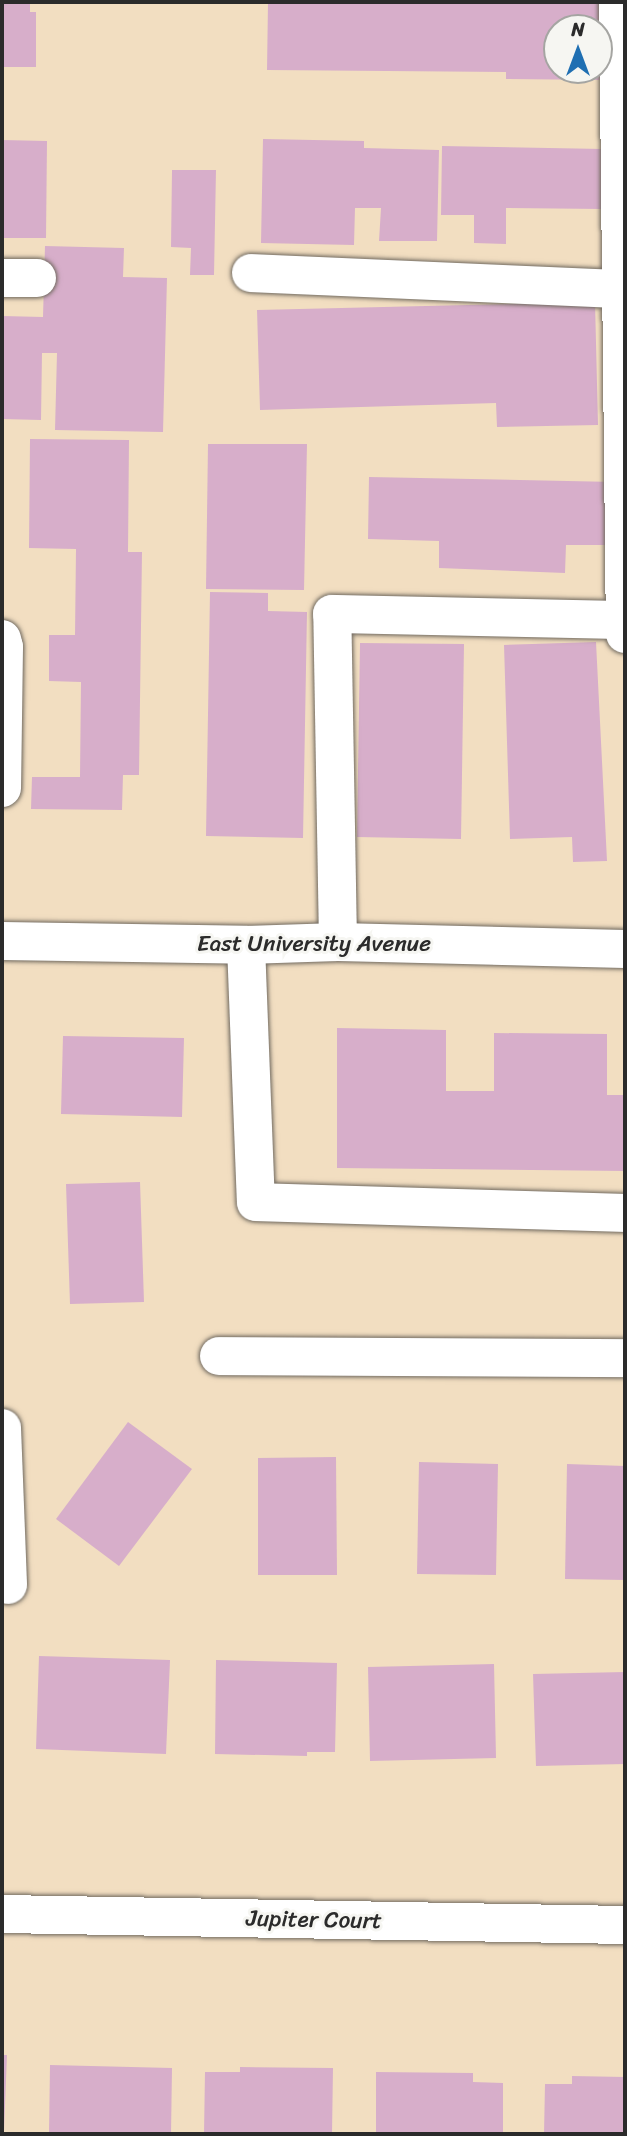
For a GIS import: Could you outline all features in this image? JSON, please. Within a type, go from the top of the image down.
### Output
[{"type":"street","points":[[618,2],[625,634]]},
{"type":"street","points":[[251,273],[622,289]]},
{"type":"street","points":[[338,942],[332,614],[625,620]]},
{"type":"street","points":[[2,639],[2,788]]},
{"type":"street","name":"East University Avenue","points":[[2,941],[246,945],[338,942],[625,949]]},
{"type":"street","points":[[246,945],[256,1202],[625,1213]]},
{"type":"street","points":[[219,1356],[625,1358]]},
{"type":"street","points":[[2,1429],[8,1585]]},
{"type":"street","name":"Jupiter Court","points":[[2,1914],[625,1925]]},
{"type":"building","points":[[2,2],[30,2],[30,12],[36,12],[36,67],[2,67]]},
{"type":"building","points":[[268,2],[602,2],[602,14],[543,14],[543,79],[506,79],[506,72],[267,70]]},
{"type":"building","points":[[263,139],[364,141],[364,148],[439,150],[437,241],[379,241],[381,208],[355,208],[354,245],[261,243]]},
{"type":"building","points":[[2,140],[47,141],[46,238],[2,238]]},
{"type":"building","points":[[442,146],[603,149],[602,209],[506,208],[506,244],[474,243],[474,215],[441,215]]},
{"type":"building","points":[[172,170],[216,170],[214,275],[190,275],[191,248],[171,247]]},
{"type":"building","points":[[45,246],[124,248],[123,277],[167,278],[163,432],[55,430],[57,353],[42,353],[41,420],[2,419],[2,316],[43,317]]},
{"type":"building","points":[[595,302],[598,425],[497,427],[496,403],[260,410],[257,310]]},
{"type":"building","points":[[30,439],[129,440],[128,552],[142,552],[139,775],[123,775],[122,810],[31,809],[32,777],[80,777],[81,682],[49,681],[49,635],[75,635],[76,549],[29,548]]},
{"type":"building","points":[[208,444],[307,444],[304,590],[206,589]]},
{"type":"building","points":[[369,477],[615,482],[613,545],[566,545],[565,573],[439,568],[439,541],[368,539]]},
{"type":"building","points":[[210,592],[268,593],[268,611],[307,612],[303,838],[206,836]]},
{"type":"building","points":[[596,642],[607,861],[573,862],[572,837],[510,839],[504,645]]},
{"type":"building","points":[[360,643],[464,644],[461,839],[357,837]]},
{"type":"building","points":[[337,1028],[446,1030],[446,1091],[494,1091],[494,1033],[607,1034],[607,1095],[625,1095],[625,1171],[337,1168]]},
{"type":"building","points":[[63,1036],[184,1038],[182,1117],[61,1114]]},
{"type":"building","points":[[140,1182],[144,1302],[70,1304],[66,1184]]},
{"type":"building","points":[[128,1422],[192,1469],[119,1566],[56,1519]]},
{"type":"building","points":[[336,1457],[337,1575],[258,1575],[258,1458]]},
{"type":"building","points":[[419,1462],[498,1464],[496,1575],[417,1574]]},
{"type":"building","points":[[567,1464],[625,1466],[625,1580],[565,1579]]},
{"type":"building","points":[[39,1656],[170,1660],[166,1754],[36,1749]]},
{"type":"building","points":[[216,1660],[337,1663],[335,1752],[307,1752],[307,1756],[215,1754]]},
{"type":"building","points":[[494,1664],[496,1758],[370,1761],[368,1667]]},
{"type":"building","points":[[625,1672],[625,1764],[536,1766],[533,1674]]},
{"type":"building","points":[[2,2055],[7,2055],[4,2131],[2,2131]]},
{"type":"building","points":[[50,2065],[172,2068],[171,2134],[49,2134]]},
{"type":"building","points":[[240,2067],[333,2068],[332,2134],[204,2134],[205,2072],[240,2072]]},
{"type":"building","points":[[376,2072],[473,2073],[473,2082],[503,2083],[503,2134],[376,2134]]},
{"type":"building","points":[[572,2076],[625,2077],[625,2134],[544,2134],[545,2084],[572,2084]]}]
